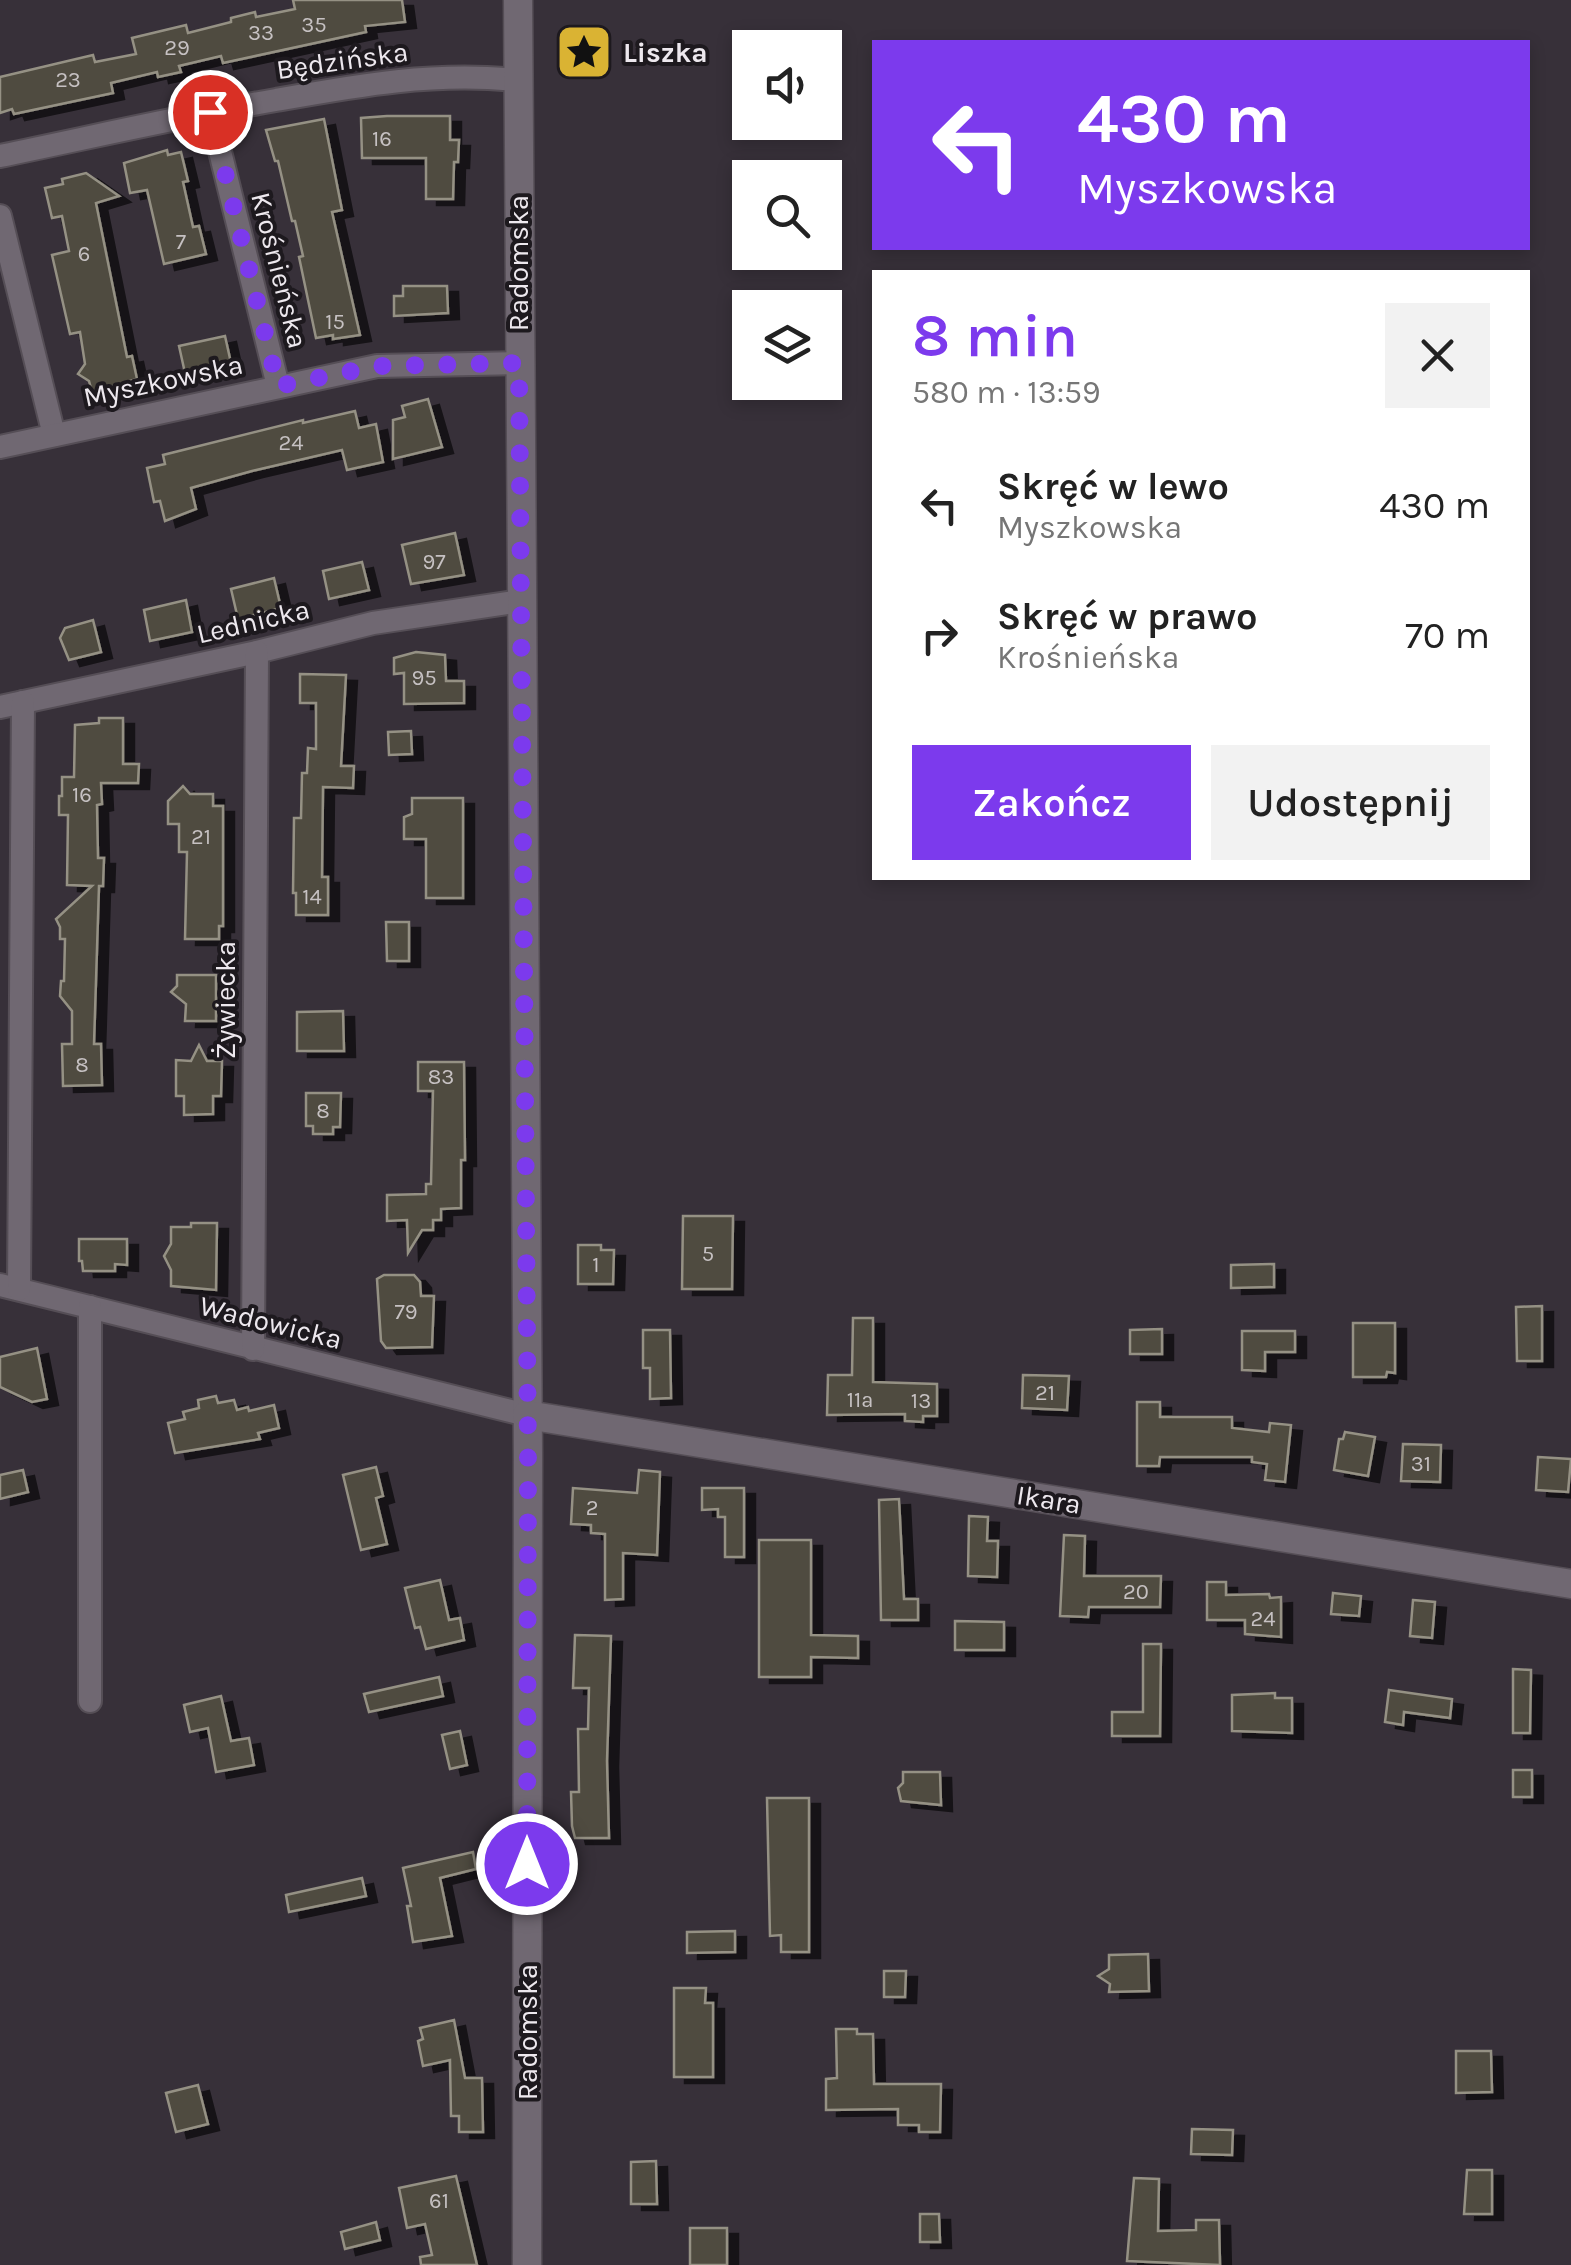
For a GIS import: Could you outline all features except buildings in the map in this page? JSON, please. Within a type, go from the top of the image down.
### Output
[{"type":"street","name":"Radomska","points":[[518,0],[528,1415],[527,2265]]},
{"type":"street","name":"Będzińska","points":[[0,156],[380,81],[462,75],[517,80]]},
{"type":"street","name":"Krośnieńska","points":[[210,112],[278,386]]},
{"type":"street","points":[[0,216],[54,435]]},
{"type":"street","name":"Myszkowska","points":[[0,447],[377,366],[519,363]]},
{"type":"street","name":"Lednicka","points":[[12,705],[373,623],[521,600]]},
{"type":"street","name":"Żywiecka","points":[[253,1349],[258,652]]},
{"type":"street","points":[[9,1287],[12,705]]},
{"type":"street","name":"Wadowicka","points":[[9,1287],[528,1415]]},
{"type":"street","points":[[90,1308],[90,1701]]},
{"type":"street","name":"Ikara","points":[[528,1415],[1571,1584]]},
{"type":"place","name":"Liszka","points":[[584,52]]},
{"type":"route","points":[[210,112],[278,386],[377,366],[519,363],[528,1455],[527,1864]]}]
